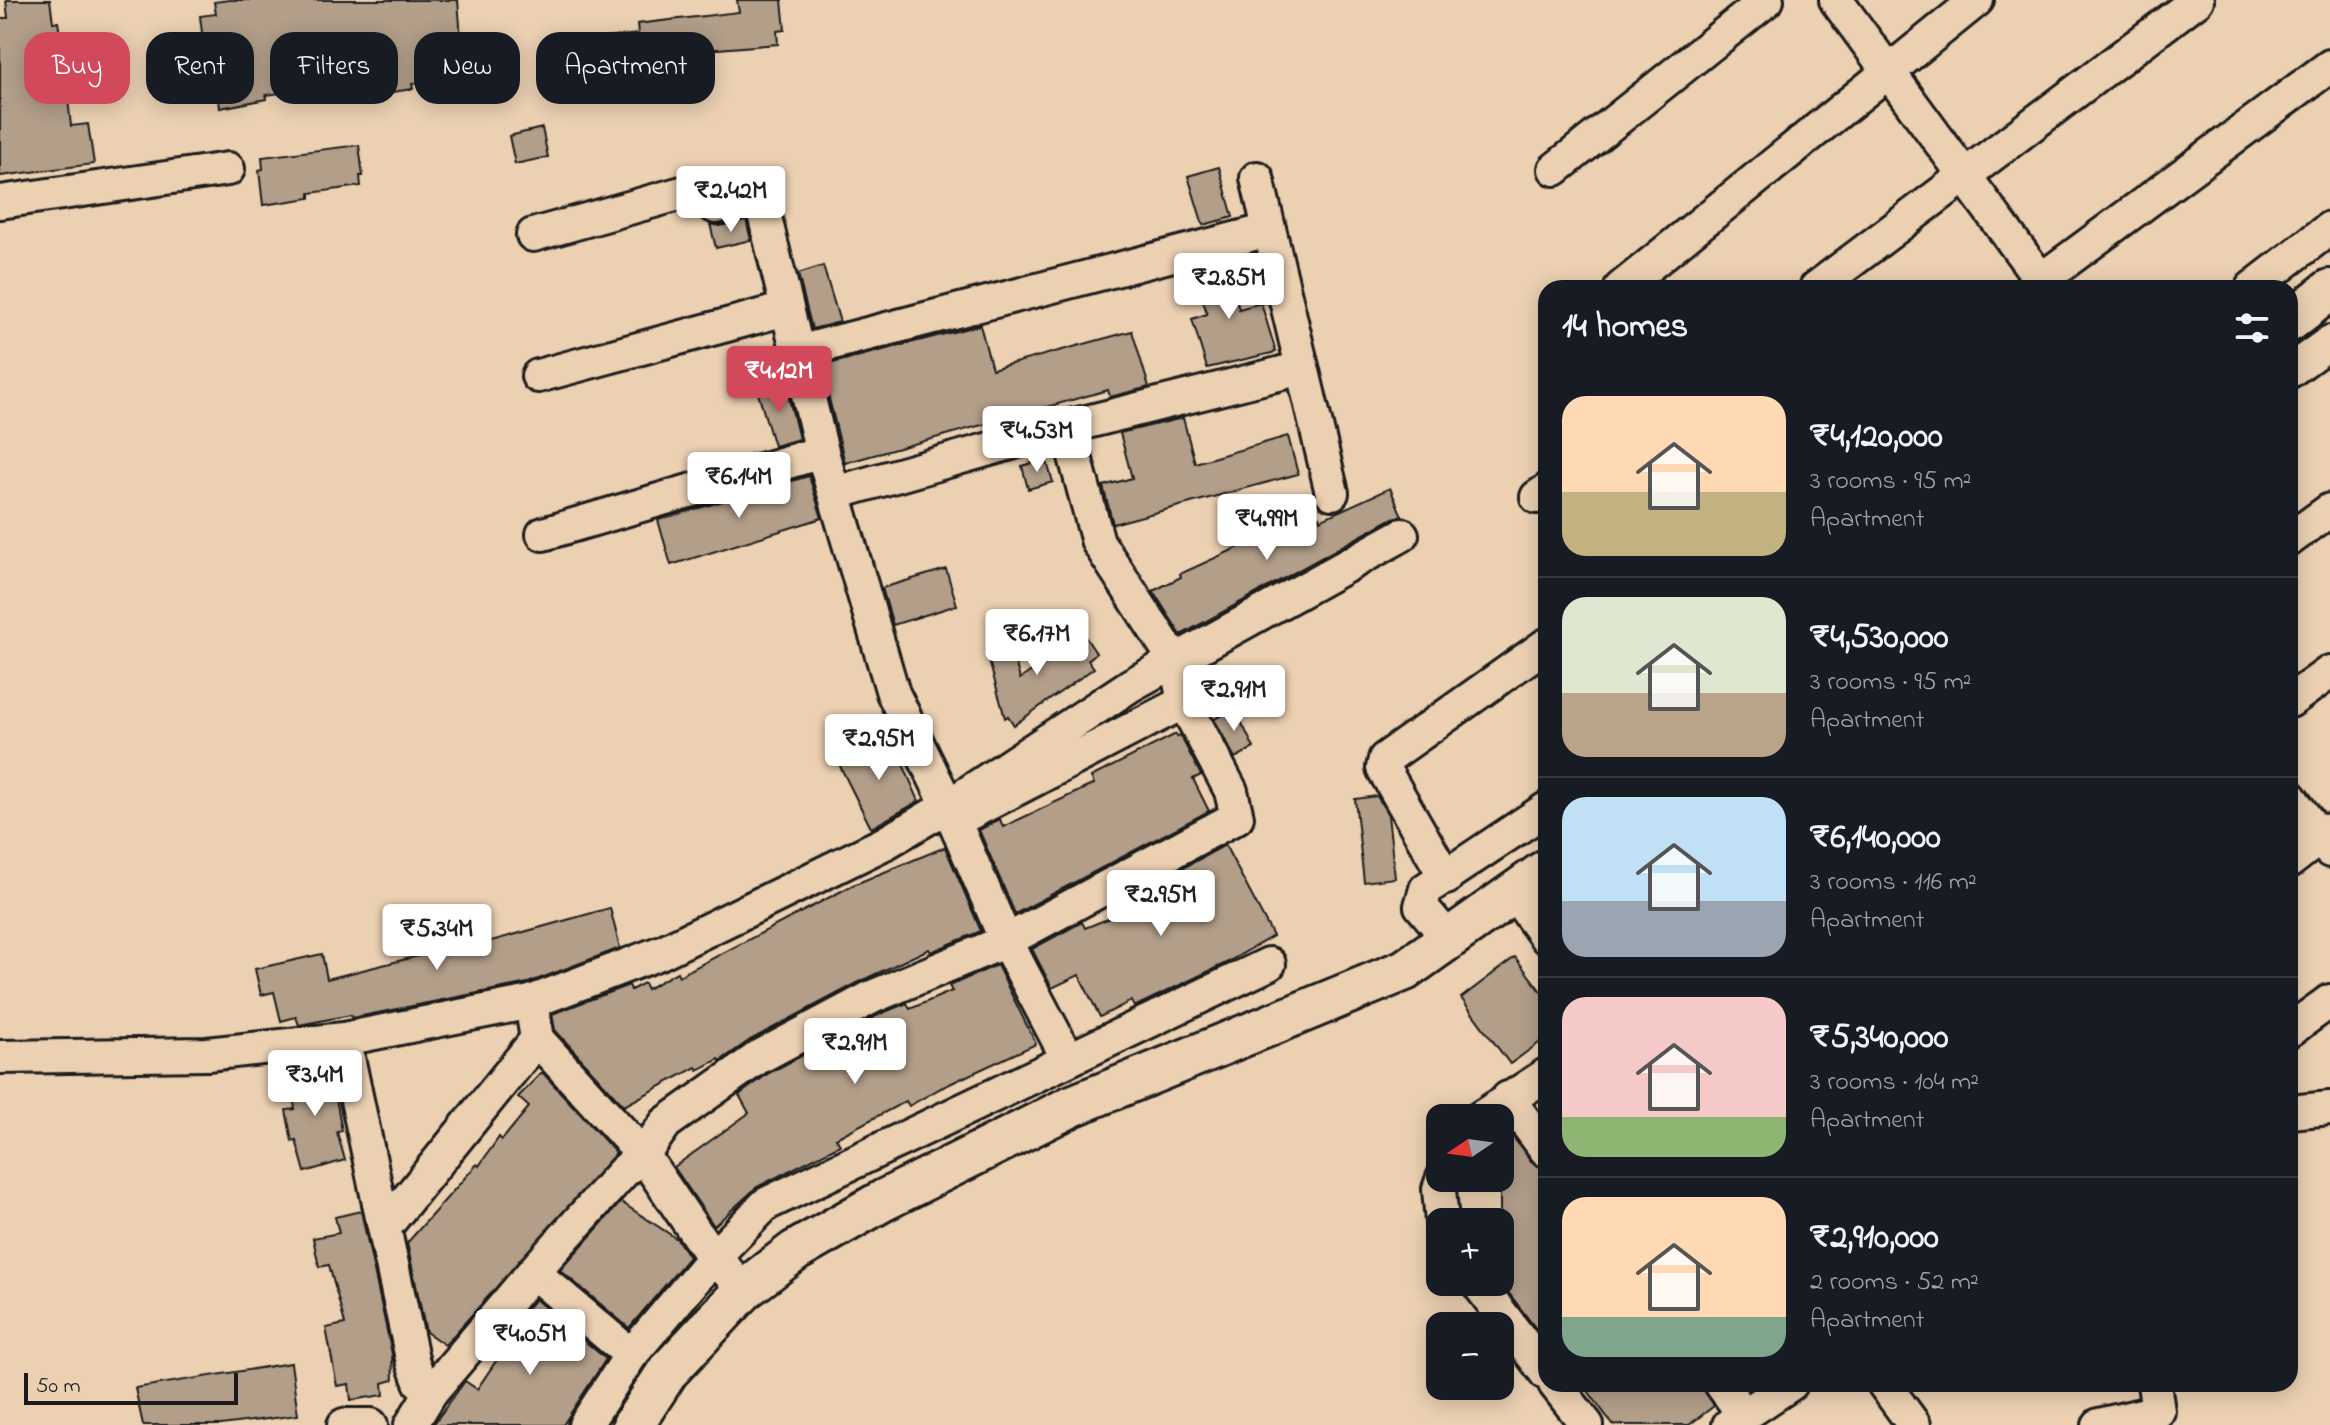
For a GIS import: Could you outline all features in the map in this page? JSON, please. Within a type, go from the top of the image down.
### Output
[{"type":"street","points":[[1555,169],[1767,0]]},
{"type":"street","points":[[1836,0],[2036,280]]},
{"type":"street","points":[[1631,280],[1977,0]]},
{"type":"street","points":[[1827,280],[2197,0]]},
{"type":"street","points":[[2046,280],[2330,66]]},
{"type":"street","points":[[0,202],[228,169]]},
{"type":"street","points":[[1257,178],[1332,493]]},
{"type":"street","points":[[533,235],[689,191],[716,207],[760,197],[822,452],[893,693],[1006,941],[1068,1059]]},
{"type":"street","points":[[2262,280],[2330,228]]},
{"type":"street","points":[[798,352],[1269,230]]},
{"type":"street","points":[[2298,315],[2330,290]]},
{"type":"street","points":[[538,376],[786,309]]},
{"type":"street","points":[[2298,365],[2330,342]]},
{"type":"street","points":[[835,493],[1067,427],[1302,368]]},
{"type":"street","points":[[411,1425],[431,1392],[533,1272],[623,1172],[643,1155],[666,1123],[759,1057],[872,997],[1006,941],[1237,817],[1231,791],[1184,702],[1176,662],[1098,542],[1067,427]]},
{"type":"street","points":[[543,534],[822,452]]},
{"type":"street","points":[[2298,533],[2330,510]]},
{"type":"street","points":[[950,814],[1131,685],[1402,535]]},
{"type":"street","points":[[1446,878],[1383,768],[1385,759],[1538,651]]},
{"type":"street","points":[[2298,695],[2330,672]]},
{"type":"street","points":[[0,1057],[207,1054],[344,1039],[531,1002],[662,952],[1184,702]]},
{"type":"street","points":[[2298,806],[2327,839],[2298,856]]},
{"type":"street","points":[[1448,938],[1421,906],[1426,889],[1538,815]]},
{"type":"street","points":[[633,1425],[668,1371],[745,1289],[795,1251],[884,1200],[1059,1112],[1405,970],[1448,938],[1536,918]]},
{"type":"street","points":[[585,1425],[631,1355],[713,1258],[766,1204],[1269,964]]},
{"type":"street","points":[[2298,1024],[2330,1001]]},
{"type":"street","points":[[531,1002],[537,1039],[643,1155],[713,1258],[745,1289]]},
{"type":"street","points":[[344,1039],[413,1363],[420,1382],[431,1392]]},
{"type":"street","points":[[385,1227],[537,1039]]},
{"type":"street","points":[[1500,1104],[1538,1080]]},
{"type":"street","points":[[1508,1098],[1538,1139]]},
{"type":"street","points":[[2298,1111],[2330,1108]]},
{"type":"street","points":[[533,1272],[631,1355]]},
{"type":"street","points":[[1488,1296],[1538,1362]]},
{"type":"street","points":[[1561,1392],[1587,1425]]},
{"type":"street","points":[[1725,1392],[1737,1420],[1779,1392]]},
{"type":"street","points":[[1890,1392],[1914,1425]]},
{"type":"street","points":[[2099,1425],[2158,1411],[2155,1392]]},
{"type":"street","points":[[344,1425],[371,1425]]},
{"type":"building","points":[[6,0],[50,0],[53,22],[58,22],[60,32],[24,32],[24,104],[69,104],[71,126],[88,124],[94,164],[0,176],[0,18],[8,18]]},
{"type":"building","points":[[458,0],[460,32],[414,32],[413,89],[398,91],[398,32],[270,32],[270,94],[266,95],[267,99],[254,101],[254,32],[202,32],[200,16],[216,14],[214,2]]},
{"type":"building","points":[[737,0],[782,0],[785,30],[777,31],[778,44],[715,49],[715,32],[638,32],[637,24],[739,12]]},
{"type":"building","points":[[220,104],[241,104],[220,108]]},
{"type":"building","points":[[542,128],[548,157],[515,164],[509,136]]},
{"type":"building","points":[[359,145],[363,176],[360,176],[361,186],[310,193],[310,198],[263,205],[259,170],[263,169],[262,157]]},
{"type":"building","points":[[1219,167],[1233,217],[1203,225],[1188,176]]},
{"type":"building","points":[[746,220],[751,240],[716,248],[710,224],[720,226]]},
{"type":"building","points":[[1225,261],[1239,309],[1261,303],[1276,352],[1207,368],[1192,319],[1207,314],[1194,269]]},
{"type":"building","points":[[823,266],[840,322],[812,329],[798,274]]},
{"type":"building","points":[[980,325],[992,369],[1132,331],[1149,387],[1110,397],[1108,390],[845,463],[821,366]]},
{"type":"building","points":[[785,382],[799,439],[774,446],[757,390]]},
{"type":"building","points":[[1183,418],[1195,463],[1288,436],[1298,474],[1113,524],[1103,486],[1132,478],[1120,433]]},
{"type":"building","points":[[1046,459],[1053,482],[1028,489],[1022,466]]},
{"type":"building","points":[[809,476],[822,518],[671,565],[658,520]]},
{"type":"building","points":[[1390,488],[1402,516],[1393,518],[1181,635],[1153,591],[1181,577],[1180,574],[1265,535],[1269,543],[1319,517],[1320,520]]},
{"type":"building","points":[[946,569],[957,605],[893,625],[882,588]]},
{"type":"building","points":[[1084,635],[1096,653],[1088,660],[1094,668],[1014,725],[1008,716],[1005,718],[986,650],[1010,643],[1020,679]]},
{"type":"building","points":[[1235,709],[1254,748],[1235,758],[1214,719]]},
{"type":"building","points":[[1176,734],[1177,737],[1180,735],[1201,775],[1193,779],[1209,811],[1015,914],[979,830],[1000,819],[1003,827],[1094,784],[1091,777]]},
{"type":"building","points":[[892,739],[919,801],[871,828],[838,762]]},
{"type":"building","points":[[1377,796],[1388,815],[1395,878],[1364,882],[1355,799]]},
{"type":"building","points":[[1225,845],[1273,936],[1224,964],[1134,1007],[1131,1001],[1100,1017],[1079,975],[1052,988],[1032,949],[1082,922],[1085,928],[1160,898],[1178,886],[1172,874]]},
{"type":"building","points":[[945,847],[981,931],[931,952],[929,949],[863,980],[750,1040],[720,1061],[698,1070],[696,1067],[624,1106],[555,1030],[552,1014],[629,985],[631,990],[644,983],[647,989],[677,972],[679,976],[853,885]]},
{"type":"building","points":[[610,908],[620,948],[528,983],[352,1018],[351,1015],[299,1025],[296,1017],[281,1021],[274,992],[261,995],[255,969],[322,954],[327,979],[458,946],[459,950]]},
{"type":"building","points":[[1515,957],[1538,987],[1538,1044],[1510,1064],[1461,998]]},
{"type":"building","points":[[997,965],[1036,1044],[909,1106],[906,1101],[836,1138],[840,1145],[757,1187],[714,1226],[674,1167],[749,1113],[739,1095],[769,1073],[880,1014],[907,1003],[910,1009],[952,991],[949,986]]},
{"type":"building","points":[[330,1066],[342,1131],[337,1132],[345,1160],[305,1172],[296,1140],[292,1141],[286,1110],[295,1109],[289,1073]]},
{"type":"building","points":[[542,1072],[616,1153],[445,1345],[426,1332],[407,1243],[529,1107],[518,1097]]},
{"type":"building","points":[[1514,1138],[1531,1161],[1538,1165],[1538,1331],[1511,1296],[1514,1296],[1514,1208],[1500,1208],[1500,1192],[1514,1192]]},
{"type":"building","points":[[621,1202],[677,1239],[689,1257],[629,1328],[560,1270]]},
{"type":"building","points":[[361,1211],[392,1354],[393,1380],[383,1383],[384,1395],[351,1400],[349,1384],[337,1386],[326,1328],[345,1324],[329,1265],[319,1267],[313,1238],[339,1233],[335,1217]]},
{"type":"building","points":[[535,1299],[606,1359],[563,1425],[433,1425],[465,1381],[477,1389],[517,1330],[512,1326]]},
{"type":"building","points":[[291,1363],[298,1415],[221,1425],[143,1425],[135,1388]]},
{"type":"building","points":[[1589,1392],[1706,1392],[1714,1406],[1689,1425],[1613,1425]]}]
